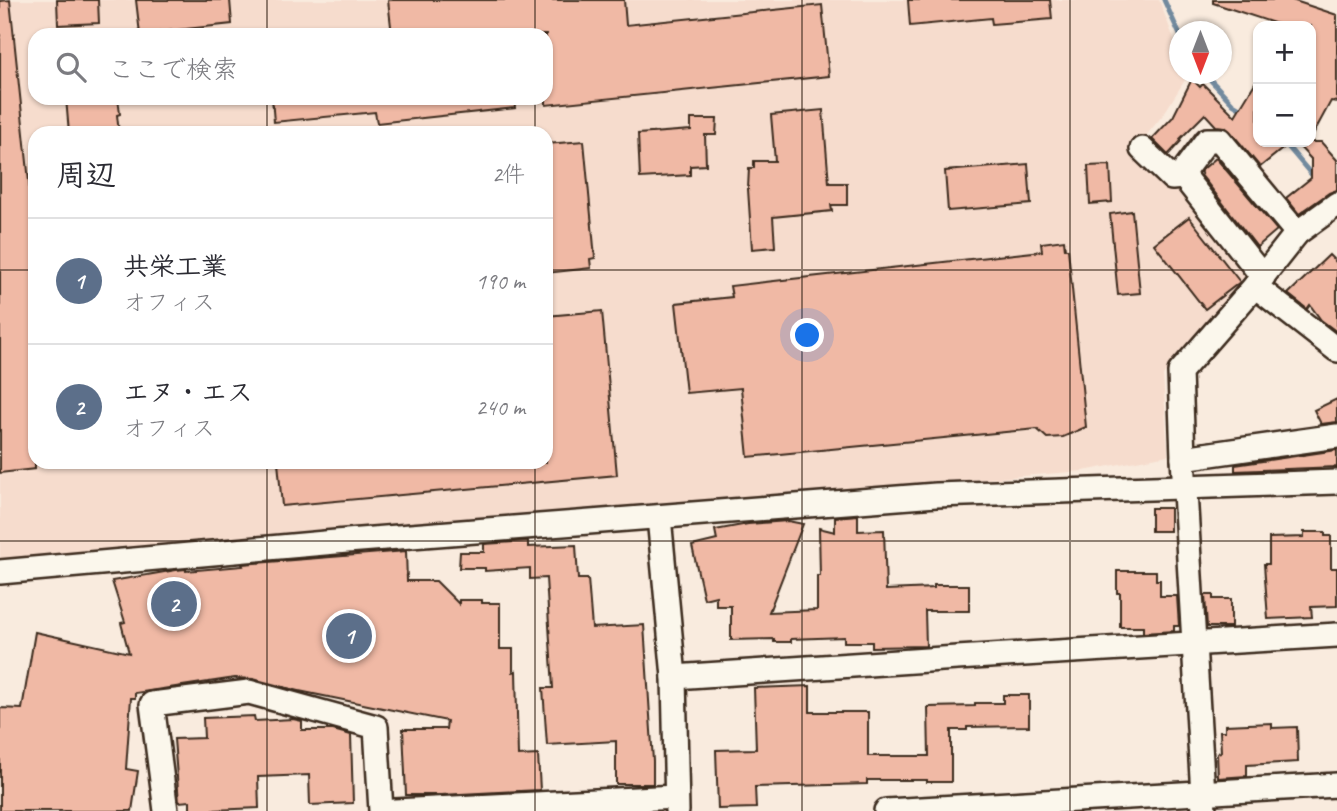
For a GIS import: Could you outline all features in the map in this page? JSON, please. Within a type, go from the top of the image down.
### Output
[{"type":"street","points":[[1297,233],[1220,140],[1207,140],[1186,168],[1184,177],[1259,281],[1337,351]]},
{"type":"street","points":[[1142,149],[1172,178],[1184,177]]},
{"type":"street","points":[[1204,802],[1180,372],[1297,233],[1331,208]]},
{"type":"street","points":[[1183,458],[1337,436]]},
{"type":"street","points":[[0,572],[347,541],[936,495],[1337,482]]},
{"type":"street","points":[[396,811],[677,804],[674,677],[659,517]]},
{"type":"street","points":[[674,677],[1337,635]]},
{"type":"street","points":[[166,811],[152,704],[250,692],[376,727],[381,811]]},
{"type":"street","points":[[886,811],[1204,802],[1337,785]]},
{"type":"shaded area","points":[[0,0],[1159,0],[1169,26],[1169,84],[1182,84],[1163,115],[1135,149],[1179,182],[1251,275],[1163,376],[1168,455],[1083,471],[0,560]]},
{"type":"building","points":[[10,0],[28,172],[28,469],[35,469],[0,473],[0,1]]},
{"type":"building","points":[[57,0],[98,0],[99,23],[58,25]]},
{"type":"building","points":[[136,0],[230,0],[232,24],[195,28],[139,28]]},
{"type":"building","points":[[388,0],[624,0],[626,25],[822,5],[829,76],[553,104],[553,28],[391,28]]},
{"type":"building","points":[[908,0],[1050,0],[1052,19],[992,24],[991,18],[910,26]]},
{"type":"building","points":[[1213,0],[1292,0],[1337,15],[1337,102],[1331,101],[1316,129],[1316,21],[1268,21],[1213,3]]},
{"type":"building","points":[[1190,84],[1200,87],[1203,84],[1235,116],[1253,86],[1253,147],[1285,147],[1260,167],[1230,131],[1216,126],[1205,114],[1168,155],[1152,139],[1173,117]]},
{"type":"building","points":[[67,105],[119,105],[118,126],[68,126]]},
{"type":"building","points":[[273,105],[515,105],[515,108],[377,123],[375,112],[274,122]]},
{"type":"building","points":[[823,110],[829,183],[847,183],[847,205],[831,205],[832,211],[773,217],[775,247],[752,249],[749,168],[754,168],[754,161],[775,161],[771,115]]},
{"type":"building","points":[[691,119],[717,119],[716,135],[705,135],[706,165],[690,166],[690,175],[640,178],[638,134],[691,130]]},
{"type":"building","points":[[584,141],[595,258],[590,259],[591,268],[553,272],[553,143]]},
{"type":"building","points":[[1316,142],[1321,142],[1337,160],[1337,190],[1299,214],[1286,198],[1311,178],[1311,159],[1300,147],[1316,147]]},
{"type":"building","points":[[1216,158],[1277,230],[1257,247],[1201,175],[1200,172]]},
{"type":"building","points":[[1028,164],[1031,204],[948,211],[945,171]]},
{"type":"building","points":[[1110,165],[1112,202],[1090,204],[1088,166]]},
{"type":"building","points":[[1132,211],[1140,293],[1118,295],[1110,214]]},
{"type":"building","points":[[1189,217],[1240,282],[1205,309],[1154,244]]},
{"type":"building","points":[[1064,240],[1065,249],[1068,249],[1086,427],[1063,437],[1047,438],[1037,429],[748,457],[741,388],[686,393],[676,303],[732,297],[730,286],[1042,251],[1041,243]]},
{"type":"building","points":[[1329,255],[1337,263],[1337,332],[1321,320],[1310,305],[1307,309],[1288,294]]},
{"type":"building","points":[[602,311],[617,475],[282,506],[279,469],[553,469],[553,315]]},
{"type":"building","points":[[1337,399],[1337,422],[1321,424],[1314,410]]},
{"type":"building","points":[[1337,450],[1337,467],[1235,471],[1235,465]]},
{"type":"building","points":[[1151,508],[1170,508],[1170,531],[1151,531]]},
{"type":"building","points":[[858,515],[858,531],[884,530],[886,590],[934,588],[934,585],[969,585],[969,611],[925,611],[926,646],[872,647],[872,642],[844,642],[844,637],[791,639],[791,642],[774,642],[774,639],[731,640],[731,606],[716,606],[716,596],[704,599],[692,546],[717,540],[715,530],[788,521],[803,524],[769,612],[817,610],[817,576],[820,576],[819,528],[835,532],[835,517]]},
{"type":"building","points":[[1304,532],[1325,532],[1325,536],[1331,536],[1331,568],[1337,568],[1337,606],[1311,607],[1312,617],[1268,619],[1264,564],[1269,564],[1269,538],[1304,537]]},
{"type":"building","points":[[528,541],[528,547],[576,545],[578,579],[588,579],[592,628],[644,625],[653,784],[616,784],[616,741],[547,745],[543,688],[553,688],[546,578],[530,579],[530,568],[485,571],[485,568],[459,568],[460,552],[484,552],[484,544]]},
{"type":"building","points":[[406,551],[407,581],[436,581],[459,604],[459,600],[500,603],[500,649],[513,649],[513,672],[516,671],[518,756],[538,755],[540,790],[406,795],[403,729],[446,729],[447,721],[253,679],[235,678],[135,693],[135,698],[131,698],[126,769],[138,771],[132,811],[0,811],[0,708],[22,709],[35,632],[129,653],[121,623],[125,622],[112,581],[176,570]]},
{"type":"building","points":[[1117,571],[1156,571],[1156,580],[1160,580],[1160,596],[1177,596],[1179,626],[1174,626],[1174,631],[1143,633],[1143,627],[1120,627]]},
{"type":"building","points":[[1205,595],[1213,595],[1213,599],[1231,599],[1231,627],[1207,627]]},
{"type":"building","points":[[810,686],[810,712],[868,712],[868,756],[929,756],[928,707],[1003,703],[1003,695],[1029,695],[1029,726],[967,727],[967,730],[951,730],[951,782],[867,780],[867,784],[755,787],[756,808],[718,809],[716,750],[756,749],[754,688]]},
{"type":"building","points":[[254,716],[255,721],[293,719],[302,721],[302,730],[333,730],[351,735],[353,803],[310,805],[309,775],[258,777],[259,808],[190,811],[190,801],[179,802],[174,739],[204,738],[203,718]]},
{"type":"building","points":[[1272,723],[1272,728],[1297,727],[1298,762],[1247,765],[1247,776],[1218,778],[1217,753],[1221,752],[1220,731],[1225,731],[1225,725]]},
{"type":"waterway","points":[[1164,0],[1174,21]]},
{"type":"waterway","points":[[1214,84],[1233,104],[1253,116]]},
{"type":"waterway","points":[[1288,147],[1316,180]]},
{"type":"place","name":"エヌ・エス","points":[[174,604]]},
{"type":"place","name":"共栄工業","points":[[349,636]]}]
